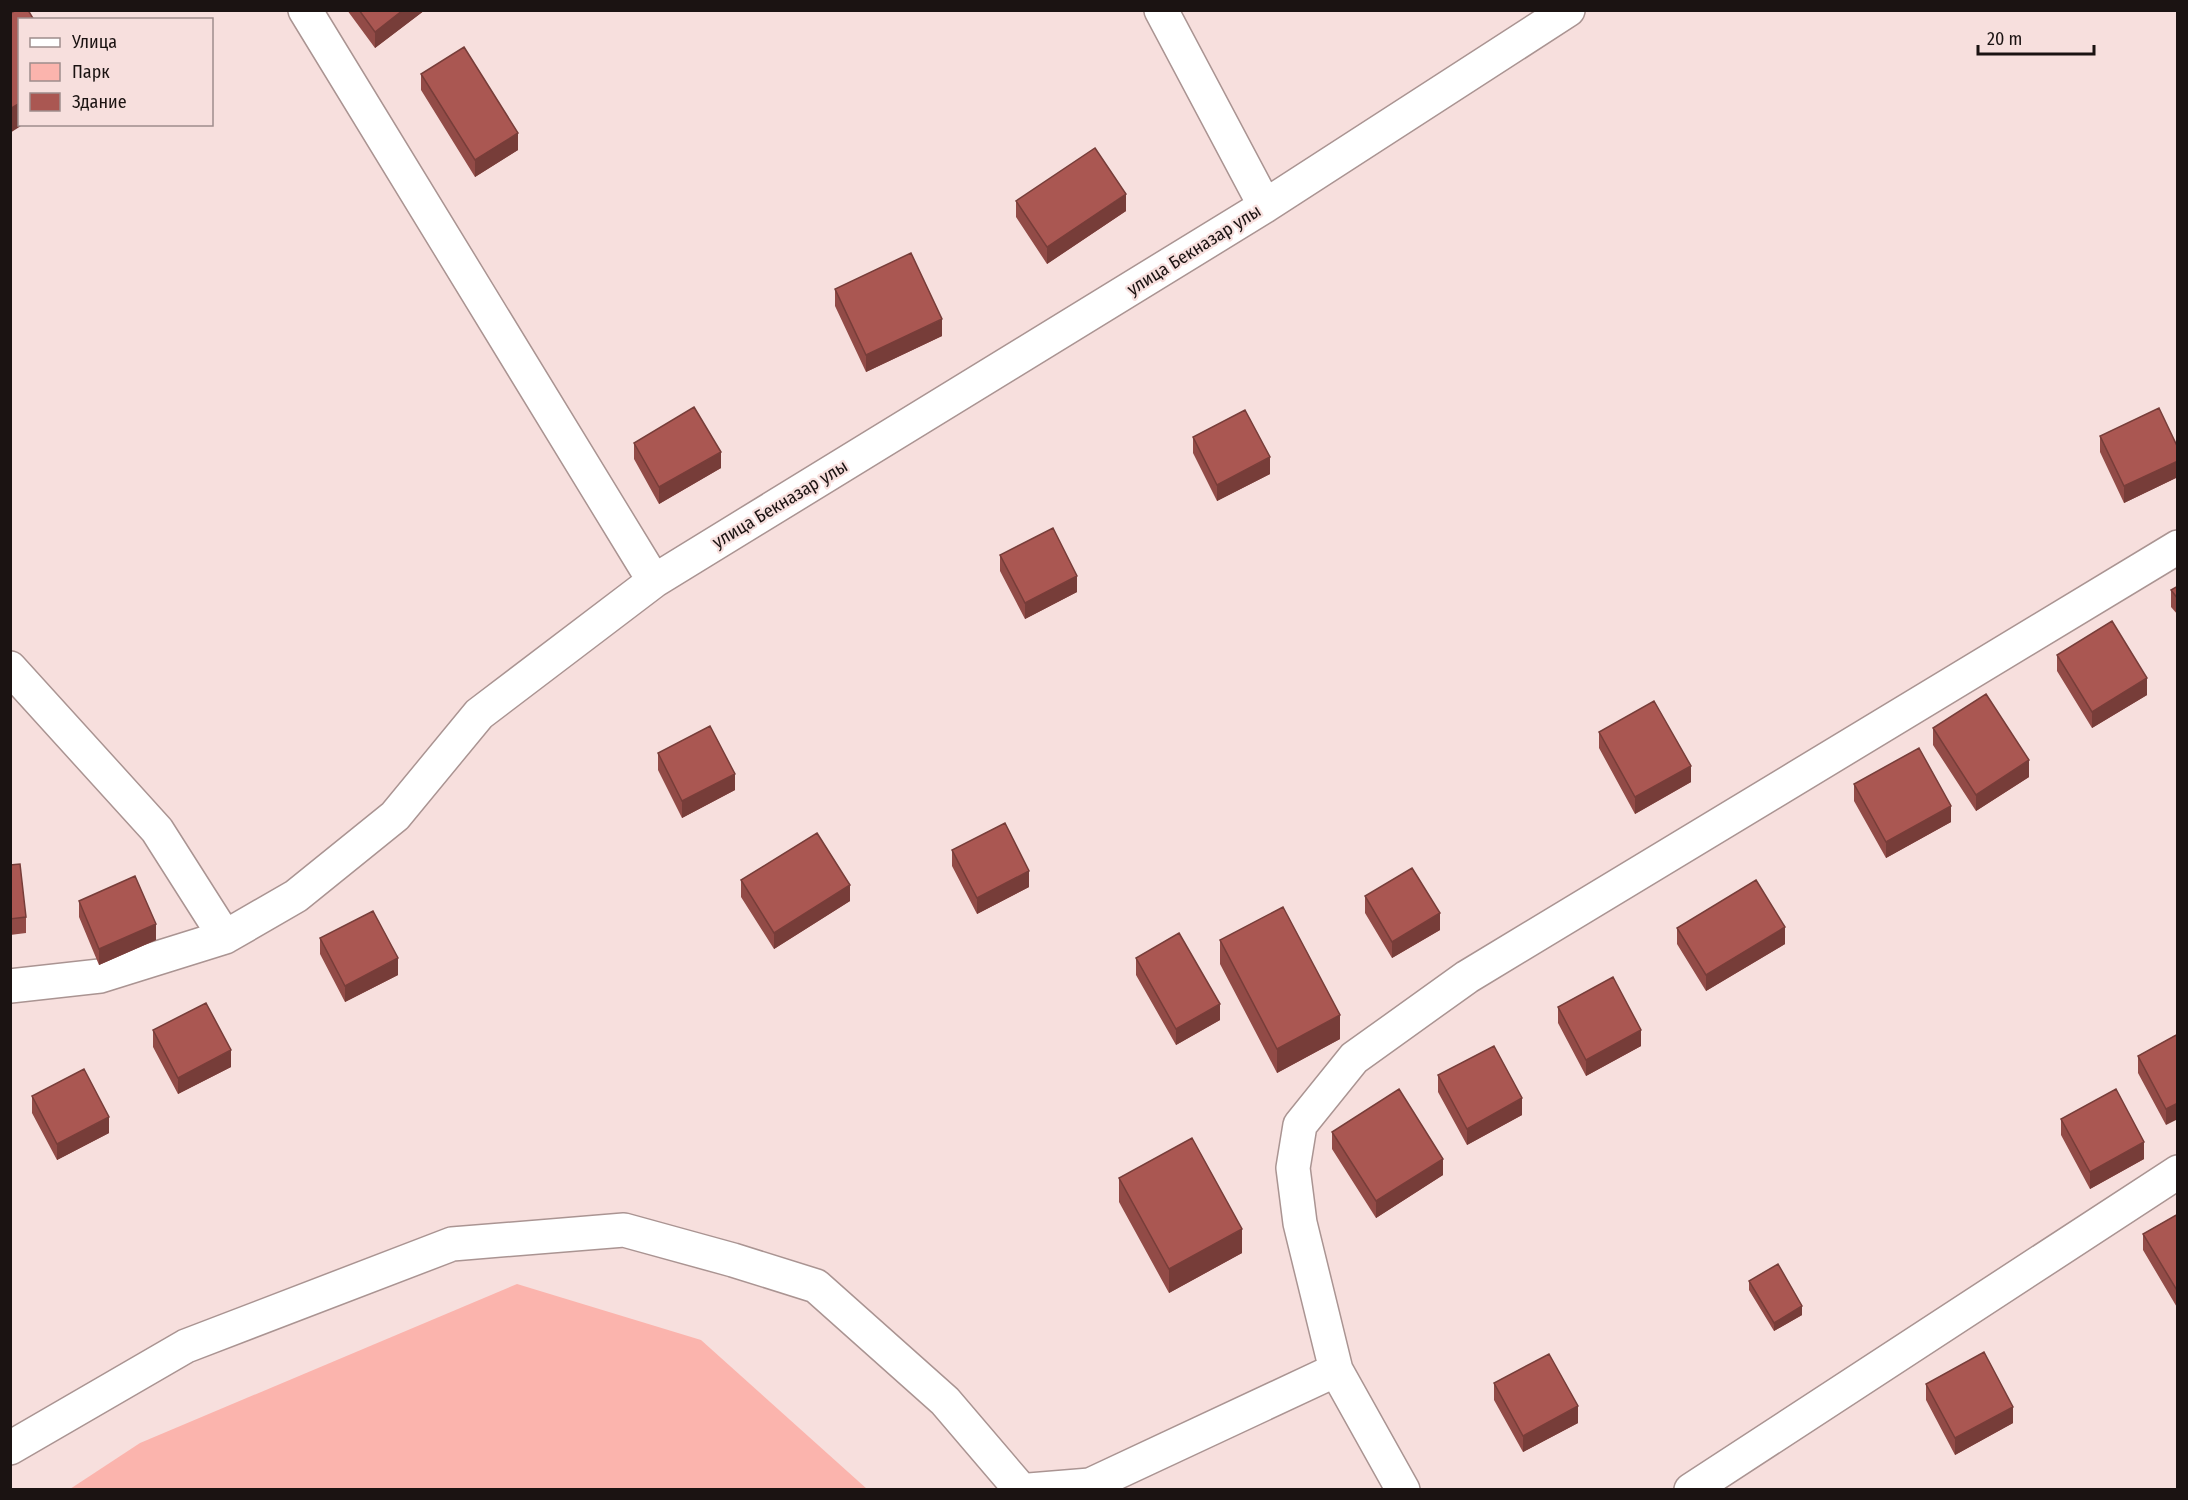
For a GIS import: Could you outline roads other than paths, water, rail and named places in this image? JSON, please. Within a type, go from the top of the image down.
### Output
[{"type":"street","points":[[305,10],[654,581]]},
{"type":"street","points":[[1161,10],[1265,206]]},
{"type":"street","name":"улица Бекназар улы","points":[[10,986],[100,976],[225,937],[296,896],[395,816],[479,714],[654,581],[1265,206],[1568,10]]},
{"type":"street","points":[[1403,1490],[1336,1370],[1300,1223],[1293,1168],[1300,1125],[1354,1058],[1467,977],[2178,548]]},
{"type":"street","points":[[10,668],[157,830],[225,937]]},
{"type":"street","points":[[1691,1490],[2178,1172]]},
{"type":"street","points":[[10,1448],[186,1346],[452,1244],[624,1230],[816,1286],[945,1401],[1021,1490]]},
{"type":"street","points":[[1029,1490],[1090,1485],[1336,1370]]}]
